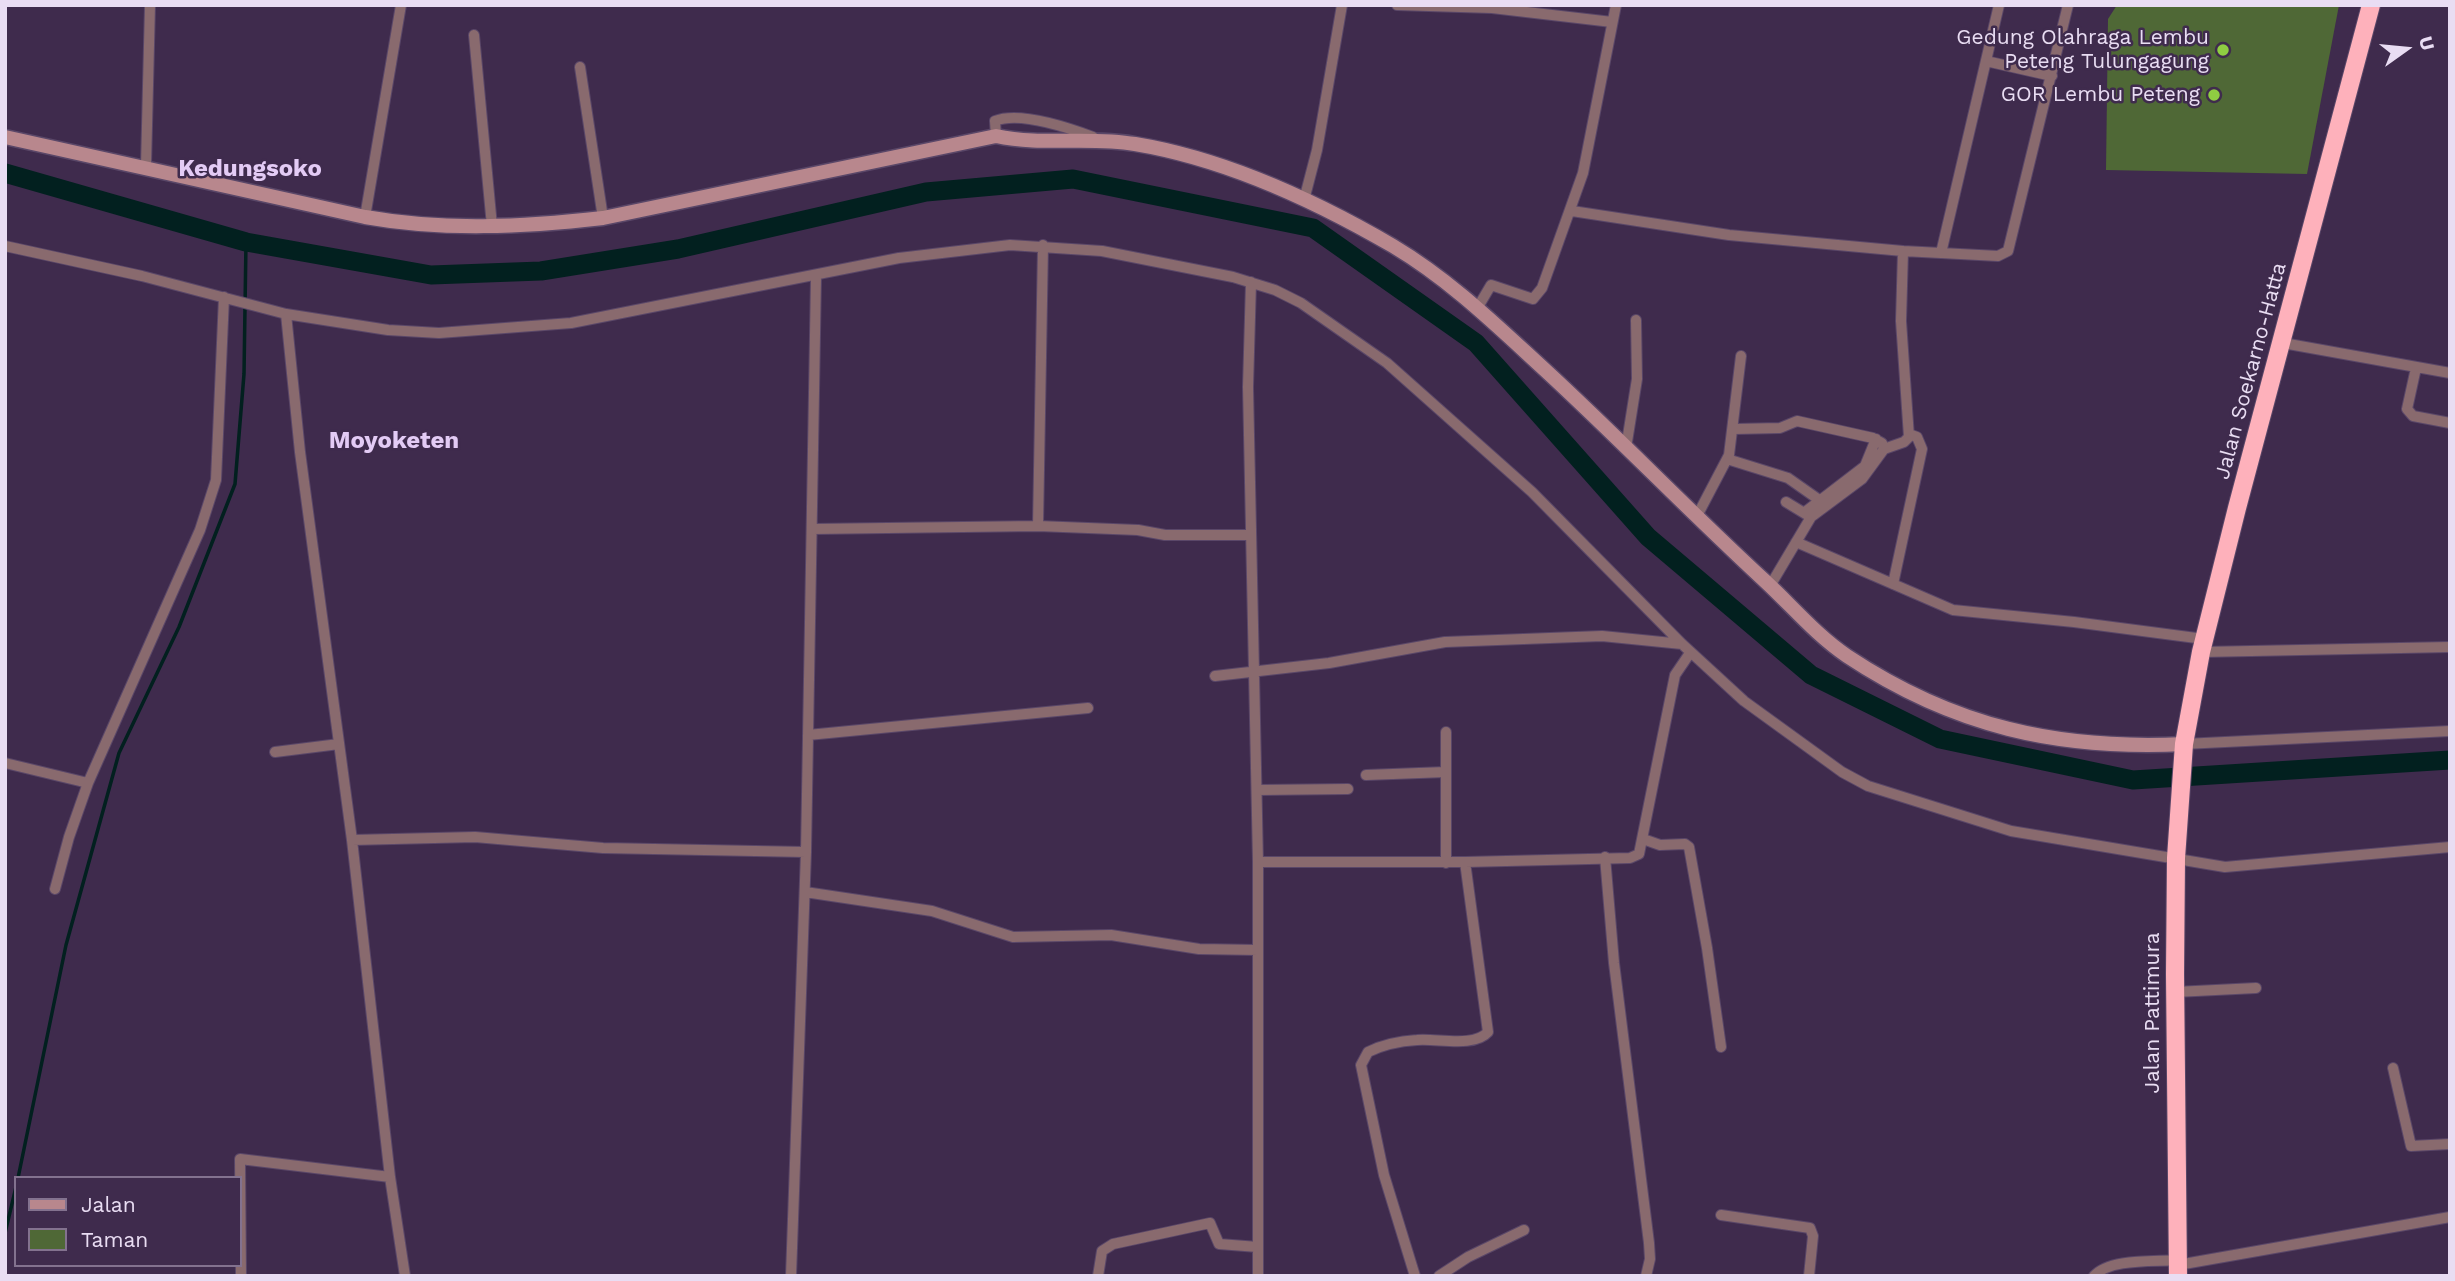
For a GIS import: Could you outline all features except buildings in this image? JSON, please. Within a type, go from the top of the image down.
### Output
[{"type":"highway","name":"Jalan Soekarno-Hatta","points":[[2184,747],[2203,646],[2371,5]]},
{"type":"highway","name":"Jalan Pattimura","points":[[2178,1267],[2176,858],[2184,747]]},
{"type":"street","points":[[146,166],[150,5]]},
{"type":"street","points":[[365,216],[401,5]]},
{"type":"street","points":[[1304,200],[1317,150],[1342,5]]},
{"type":"street","points":[[1397,5],[1492,8],[1612,22]]},
{"type":"street","points":[[1478,307],[1491,285],[1536,298],[1572,211],[1583,173],[1616,5]]},
{"type":"street","points":[[1941,253],[1999,5]]},
{"type":"street","points":[[1572,211],[1729,234],[1903,251],[1998,256],[2008,251],[2068,5]]},
{"type":"street","points":[[474,34],[492,226]]},
{"type":"street","points":[[1986,61],[2052,76]]},
{"type":"street","points":[[580,67],[603,218]]},
{"type":"street","points":[[996,136],[995,121],[1007,118],[1057,124],[1104,141]]},
{"type":"street","points":[[5,137],[390,221],[492,226],[603,218],[996,136],[1026,142],[1104,141],[1135,144],[1211,162],[1304,200],[1393,246],[1478,307],[1846,655],[1945,709],[2024,734],[2069,743],[2184,747],[2450,731]]},
{"type":"street","points":[[1038,526],[1043,245]]},
{"type":"street","points":[[5,246],[286,314],[407,332],[488,332],[595,319],[931,253],[1043,245],[1153,259],[1251,282],[1300,303],[1405,377],[1532,492],[1690,653],[1765,718],[1868,786],[2011,831],[2206,864],[2242,866],[2450,847]]},
{"type":"street","points":[[1822,501],[1863,480],[1884,449],[1904,442],[1909,434],[1902,321],[1903,251]]},
{"type":"street","points":[[791,1276],[805,892],[816,277]]},
{"type":"street","points":[[1251,282],[1248,387],[1258,862],[1258,1276]]},
{"type":"street","points":[[55,889],[88,783],[200,530],[214,490],[227,298]]},
{"type":"street","points":[[286,314],[300,452],[352,840],[390,1177],[405,1276]]},
{"type":"street","points":[[1626,448],[1637,379],[1636,320]]},
{"type":"street","points":[[2283,343],[2450,373]]},
{"type":"street","points":[[1697,516],[1727,458],[1734,429],[1741,356]]},
{"type":"street","points":[[2416,368],[2407,410],[2413,416],[2450,423]]},
{"type":"street","points":[[1734,429],[1780,428],[1797,421],[1876,439],[1884,449]]},
{"type":"street","points":[[1893,584],[1922,449],[1917,437],[1909,434]]},
{"type":"street","points":[[1770,586],[1796,542],[1808,515],[1865,466],[1876,439]]},
{"type":"street","points":[[1727,458],[1788,478],[1822,501]]},
{"type":"street","points":[[1786,502],[1808,515]]},
{"type":"street","points":[[812,528],[1038,526],[1138,530],[1165,535],[1251,535]]},
{"type":"street","points":[[1796,542],[1944,608],[1965,612],[2074,622],[2203,646],[2450,647]]},
{"type":"street","points":[[1215,676],[1329,663],[1445,642],[1602,636],[1682,644]]},
{"type":"street","points":[[1258,862],[1446,863],[1636,856],[1643,839],[1675,675],[1690,653]]},
{"type":"street","points":[[808,735],[1087,708]]},
{"type":"street","points":[[1446,732],[1446,863]]},
{"type":"street","points":[[275,752],[339,744]]},
{"type":"street","points":[[5,763],[88,783]]},
{"type":"street","points":[[1366,775],[1447,772]]},
{"type":"street","points":[[1257,790],[1348,789]]},
{"type":"street","points":[[352,840],[475,837],[603,848],[806,852]]},
{"type":"street","points":[[1643,839],[1660,845],[1685,844],[1689,847],[1721,1046]]},
{"type":"street","points":[[1605,857],[1614,963],[1650,1259],[1646,1276]]},
{"type":"street","points":[[1415,1276],[1384,1174],[1361,1066],[1368,1052],[1377,1048],[1420,1039],[1478,1038],[1488,1032],[1465,862]]},
{"type":"street","points":[[805,892],[932,911],[1013,937],[1080,934],[1199,949],[1258,950]]},
{"type":"street","points":[[2175,992],[2256,988]]},
{"type":"street","points":[[2393,1068],[2411,1146],[2450,1144]]},
{"type":"street","points":[[240,1176],[240,1159],[390,1177]]},
{"type":"street","points":[[1721,1215],[1807,1226],[1813,1236],[1809,1276]]},
{"type":"street","points":[[2094,1276],[2100,1270],[2115,1266],[2178,1267],[2450,1217]]},
{"type":"street","points":[[1098,1276],[1102,1251],[1113,1244],[1209,1223],[1219,1244],[1258,1247]]},
{"type":"street","points":[[1439,1276],[1468,1257],[1524,1230]]},
{"type":"green space","name":"GOR Lembu Peteng","points":[[2117,5],[2339,5],[2307,174],[2106,170],[2108,19]]},
{"type":"waterway","points":[[5,173],[246,242],[431,275],[541,271],[678,249],[926,192],[1073,179],[1313,228],[1476,343],[1648,537],[1811,675],[1940,739],[2133,780],[2450,760]]},
{"type":"waterway","points":[[18,1176],[66,945],[119,753],[179,627],[235,484],[244,374],[246,242]]},
{"type":"waterway","points":[[5,1233],[14,1195]]},
{"type":"place","name":"Gedung Olahraga Lembu Peteng Tulungagung","points":[[2223,50]]},
{"type":"place","name":"GOR Lembu Peteng","points":[[2214,95]]},
{"type":"district","name":"Kedungsoko","points":[[250,169]]},
{"type":"district","name":"Moyoketen","points":[[394,441]]}]
